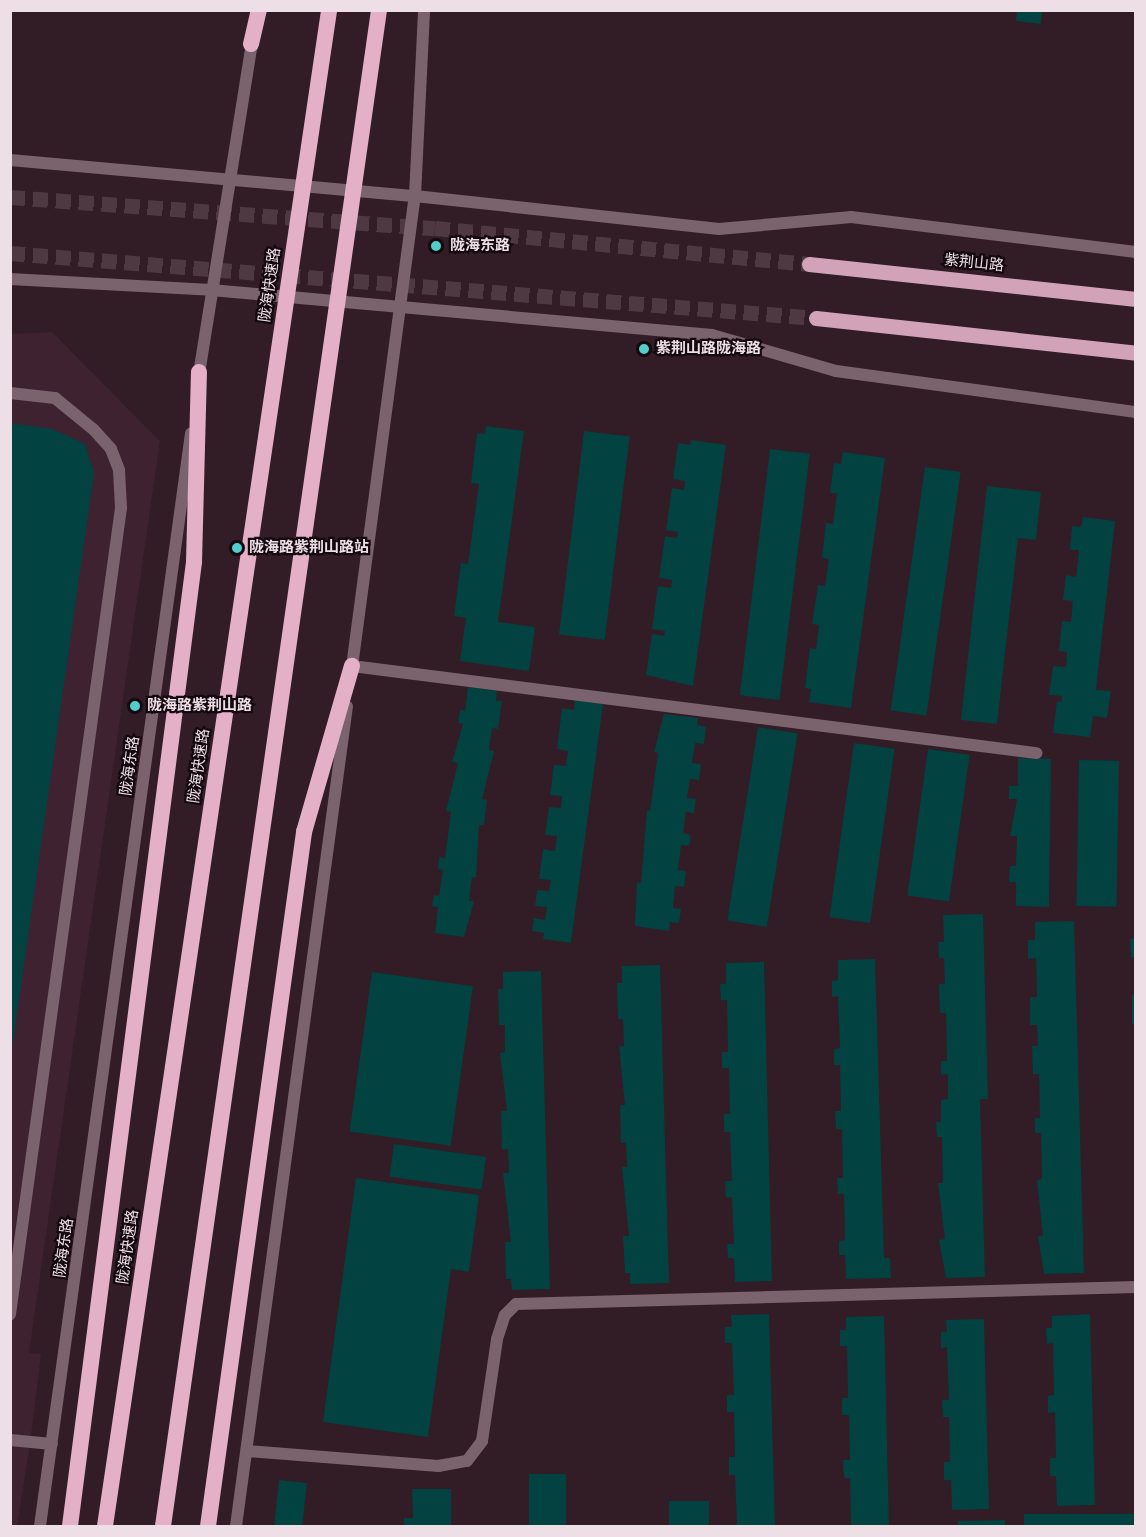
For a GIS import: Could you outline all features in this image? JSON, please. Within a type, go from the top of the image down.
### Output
[{"type":"highway","points":[[251,44],[257,10]]},
{"type":"highway","name":"陇海快速路","points":[[105,1527],[328,10]]},
{"type":"highway","points":[[163,1527],[379,10]]},
{"type":"highway","points":[[70,1527],[194,562],[199,372]]},
{"type":"highway","points":[[208,1527],[304,832],[352,666]]},
{"type":"main road","name":"紫荆山路","points":[[809,264],[1136,299]]},
{"type":"main road","points":[[816,318],[1136,353]]},
{"type":"street","points":[[236,1527],[415,196],[424,10]]},
{"type":"street","name":"陇海东路","points":[[40,1527],[199,372],[227,183],[251,44]]},
{"type":"street","points":[[10,160],[227,183],[415,196],[719,229],[852,217],[1136,252]]},
{"type":"street","points":[[10,279],[211,290],[399,305],[712,335],[836,371],[1136,412]]},
{"type":"street","points":[[10,393],[55,398],[94,430],[111,449],[119,470],[121,508],[10,1314]]},
{"type":"street","points":[[352,666],[1036,753]]},
{"type":"street","points":[[247,1451],[438,1466],[467,1461],[482,1441],[497,1340],[505,1315],[516,1304],[1136,1287]]},
{"type":"street","points":[[10,1440],[52,1444]]},
{"type":"shaded area","points":[[52,332],[160,441],[29,1353],[41,1354],[30,1444],[17,1526],[10,1526],[10,334]]},
{"type":"building","points":[[1017,10],[1042,10],[1041,24],[1016,21]]},
{"type":"building","points":[[10,423],[52,429],[85,444],[94,473],[12,1048]]},
{"type":"building","points":[[486,426],[524,431],[498,622],[535,627],[529,671],[460,661],[466,618],[454,616],[461,563],[468,564],[479,484],[471,483],[477,433],[485,434]]},
{"type":"building","points":[[584,431],[630,437],[605,640],[559,634]]},
{"type":"building","points":[[691,440],[726,445],[693,686],[646,675],[652,634],[664,636],[665,631],[652,629],[658,586],[671,588],[672,580],[659,578],[665,536],[677,538],[678,532],[666,530],[672,488],[684,490],[685,481],[673,479],[678,443],[690,445]]},
{"type":"building","points":[[770,449],[810,454],[779,700],[740,695]]},
{"type":"building","points":[[843,452],[885,458],[851,708],[809,702],[811,689],[805,688],[810,648],[816,649],[819,625],[812,624],[818,585],[825,586],[829,559],[822,558],[826,523],[833,524],[837,493],[830,493],[834,463],[841,464]]},
{"type":"building","points":[[925,467],[961,472],[926,716],[891,711]]},
{"type":"building","points":[[987,486],[1041,492],[1036,540],[1018,538],[997,724],[961,720]]},
{"type":"building","points":[[1083,517],[1115,521],[1096,690],[1111,691],[1107,718],[1093,716],[1090,737],[1053,733],[1057,701],[1062,702],[1062,696],[1049,695],[1053,666],[1066,667],[1067,652],[1059,651],[1062,621],[1071,622],[1073,601],[1063,600],[1066,575],[1076,577],[1079,550],[1070,550],[1072,526],[1081,527]]},
{"type":"building","points":[[468,687],[497,691],[496,701],[502,701],[498,729],[492,728],[489,750],[494,751],[482,799],[487,800],[484,825],[479,825],[476,878],[472,877],[469,901],[474,901],[464,937],[435,933],[438,907],[432,906],[434,895],[439,896],[443,870],[438,869],[439,857],[445,858],[451,812],[446,811],[458,763],[452,762],[463,724],[458,723],[460,710],[465,711]]},
{"type":"building","points":[[575,700],[603,704],[571,943],[543,939],[544,933],[532,931],[534,918],[545,920],[547,907],[535,906],[537,890],[549,891],[551,880],[539,879],[543,849],[555,851],[557,836],[545,835],[549,807],[561,808],[562,796],[550,795],[554,765],[566,766],[568,751],[557,749],[562,708],[574,710]]},
{"type":"building","points":[[664,714],[698,718],[697,725],[706,727],[704,744],[695,743],[692,763],[701,764],[699,780],[690,779],[687,798],[696,799],[694,813],[686,812],[683,833],[691,835],[689,846],[681,845],[678,870],[686,871],[684,887],[675,886],[673,908],[681,909],[679,923],[670,922],[669,931],[635,926],[637,882],[641,883],[647,810],[650,811],[658,753],[654,752]]},
{"type":"building","points":[[758,727],[798,733],[767,927],[727,921]]},
{"type":"building","points":[[854,743],[895,749],[870,923],[830,917]]},
{"type":"building","points":[[928,749],[970,755],[949,901],[907,896]]},
{"type":"building","points":[[1018,758],[1051,759],[1049,907],[1016,906],[1016,882],[1009,882],[1010,866],[1016,866],[1017,836],[1010,836],[1017,799],[1009,799],[1009,786],[1018,786]]},
{"type":"building","points":[[1079,760],[1119,761],[1116,907],[1076,906]]},
{"type":"building","points":[[983,914],[988,1099],[980,1099],[985,1277],[946,1278],[939,1240],[945,1239],[938,1183],[943,1183],[942,1137],[937,1137],[936,1122],[941,1122],[941,1100],[948,1099],[948,1074],[941,1075],[941,1061],[947,1061],[946,1013],[940,1013],[939,984],[945,984],[944,958],[939,958],[938,942],[944,942],[943,915]]},
{"type":"building","points":[[1074,921],[1084,1273],[1044,1274],[1038,1236],[1043,1236],[1037,1180],[1042,1179],[1041,1133],[1035,1133],[1035,1118],[1040,1118],[1039,1074],[1033,1074],[1032,1046],[1038,1046],[1037,1025],[1030,1025],[1030,997],[1037,997],[1036,958],[1028,959],[1028,940],[1035,940],[1035,922]]},
{"type":"building","points":[[1136,938],[1136,957],[1131,957],[1130,939]]},
{"type":"building","points":[[875,959],[884,1258],[890,1258],[891,1278],[846,1279],[845,1255],[839,1255],[839,1241],[845,1240],[844,1194],[838,1194],[837,1178],[843,1178],[842,1129],[836,1129],[835,1111],[841,1111],[840,1065],[834,1065],[834,1049],[840,1048],[838,996],[832,997],[832,981],[838,980],[838,960]]},
{"type":"building","points":[[764,962],[772,1281],[735,1282],[734,1258],[728,1258],[727,1244],[734,1244],[732,1197],[726,1198],[725,1181],[732,1181],[730,1132],[724,1132],[724,1114],[730,1114],[729,1068],[722,1068],[722,1052],[728,1052],[727,1000],[721,1000],[720,984],[726,984],[726,963]]},
{"type":"building","points":[[660,965],[669,1283],[630,1284],[630,1273],[625,1273],[623,1236],[629,1236],[622,1167],[627,1167],[626,1143],[621,1143],[620,1105],[625,1105],[619,1046],[624,1046],[623,1019],[618,1019],[617,983],[622,983],[622,966]]},
{"type":"building","points":[[541,971],[550,1289],[512,1290],[511,1279],[506,1279],[505,1242],[511,1242],[503,1173],[509,1173],[508,1149],[502,1150],[501,1111],[507,1111],[500,1053],[505,1052],[505,1025],[499,1025],[498,989],[503,989],[503,972]]},
{"type":"building","points":[[372,972],[473,986],[451,1146],[350,1131]]},
{"type":"building","points":[[1132,995],[1136,995],[1136,1024],[1132,1024]]},
{"type":"building","points":[[394,1144],[486,1157],[482,1190],[389,1177]]},
{"type":"building","points":[[356,1178],[479,1195],[469,1272],[451,1269],[428,1437],[323,1422]]},
{"type":"building","points":[[769,1314],[775,1526],[731,1526],[737,1524],[735,1475],[729,1475],[729,1457],[735,1457],[734,1412],[727,1412],[727,1395],[734,1395],[732,1343],[725,1343],[725,1327],[732,1327],[731,1315]]},
{"type":"building","points":[[1090,1314],[1095,1505],[1057,1506],[1056,1476],[1050,1476],[1050,1458],[1056,1458],[1055,1412],[1048,1413],[1048,1396],[1054,1395],[1053,1343],[1047,1344],[1046,1328],[1052,1328],[1052,1316]]},
{"type":"building","points":[[884,1316],[889,1526],[851,1526],[850,1478],[844,1478],[843,1460],[850,1460],[849,1415],[842,1415],[842,1398],[848,1398],[847,1346],[840,1346],[840,1330],[846,1330],[846,1317]]},
{"type":"building","points":[[984,1319],[989,1509],[952,1510],[951,1480],[944,1480],[944,1462],[950,1462],[949,1417],[943,1417],[942,1400],[949,1400],[947,1347],[941,1348],[941,1332],[947,1332],[946,1320]]},
{"type":"building","points":[[529,1474],[566,1474],[566,1526],[529,1526]]},
{"type":"building","points":[[279,1480],[307,1483],[302,1526],[274,1526]]},
{"type":"building","points":[[412,1489],[451,1489],[451,1526],[404,1526],[404,1518],[413,1518]]},
{"type":"building","points":[[669,1501],[709,1501],[709,1526],[669,1526]]},
{"type":"building","points":[[1024,1514],[1136,1514],[1136,1526],[1024,1526]]},
{"type":"building","points":[[1005,1520],[1005,1526],[958,1526],[958,1521]]},
{"type":"tunnel","points":[[10,197],[435,228],[809,264]]},
{"type":"tunnel","points":[[10,253],[816,318]]},
{"type":"place","name":"陇海东路","points":[[436,246]]},
{"type":"place","name":"紫荆山路陇海路","points":[[644,349]]},
{"type":"place","name":"陇海路紫荆山路站","points":[[237,548]]},
{"type":"place","name":"陇海路紫荆山路","points":[[135,706]]}]
